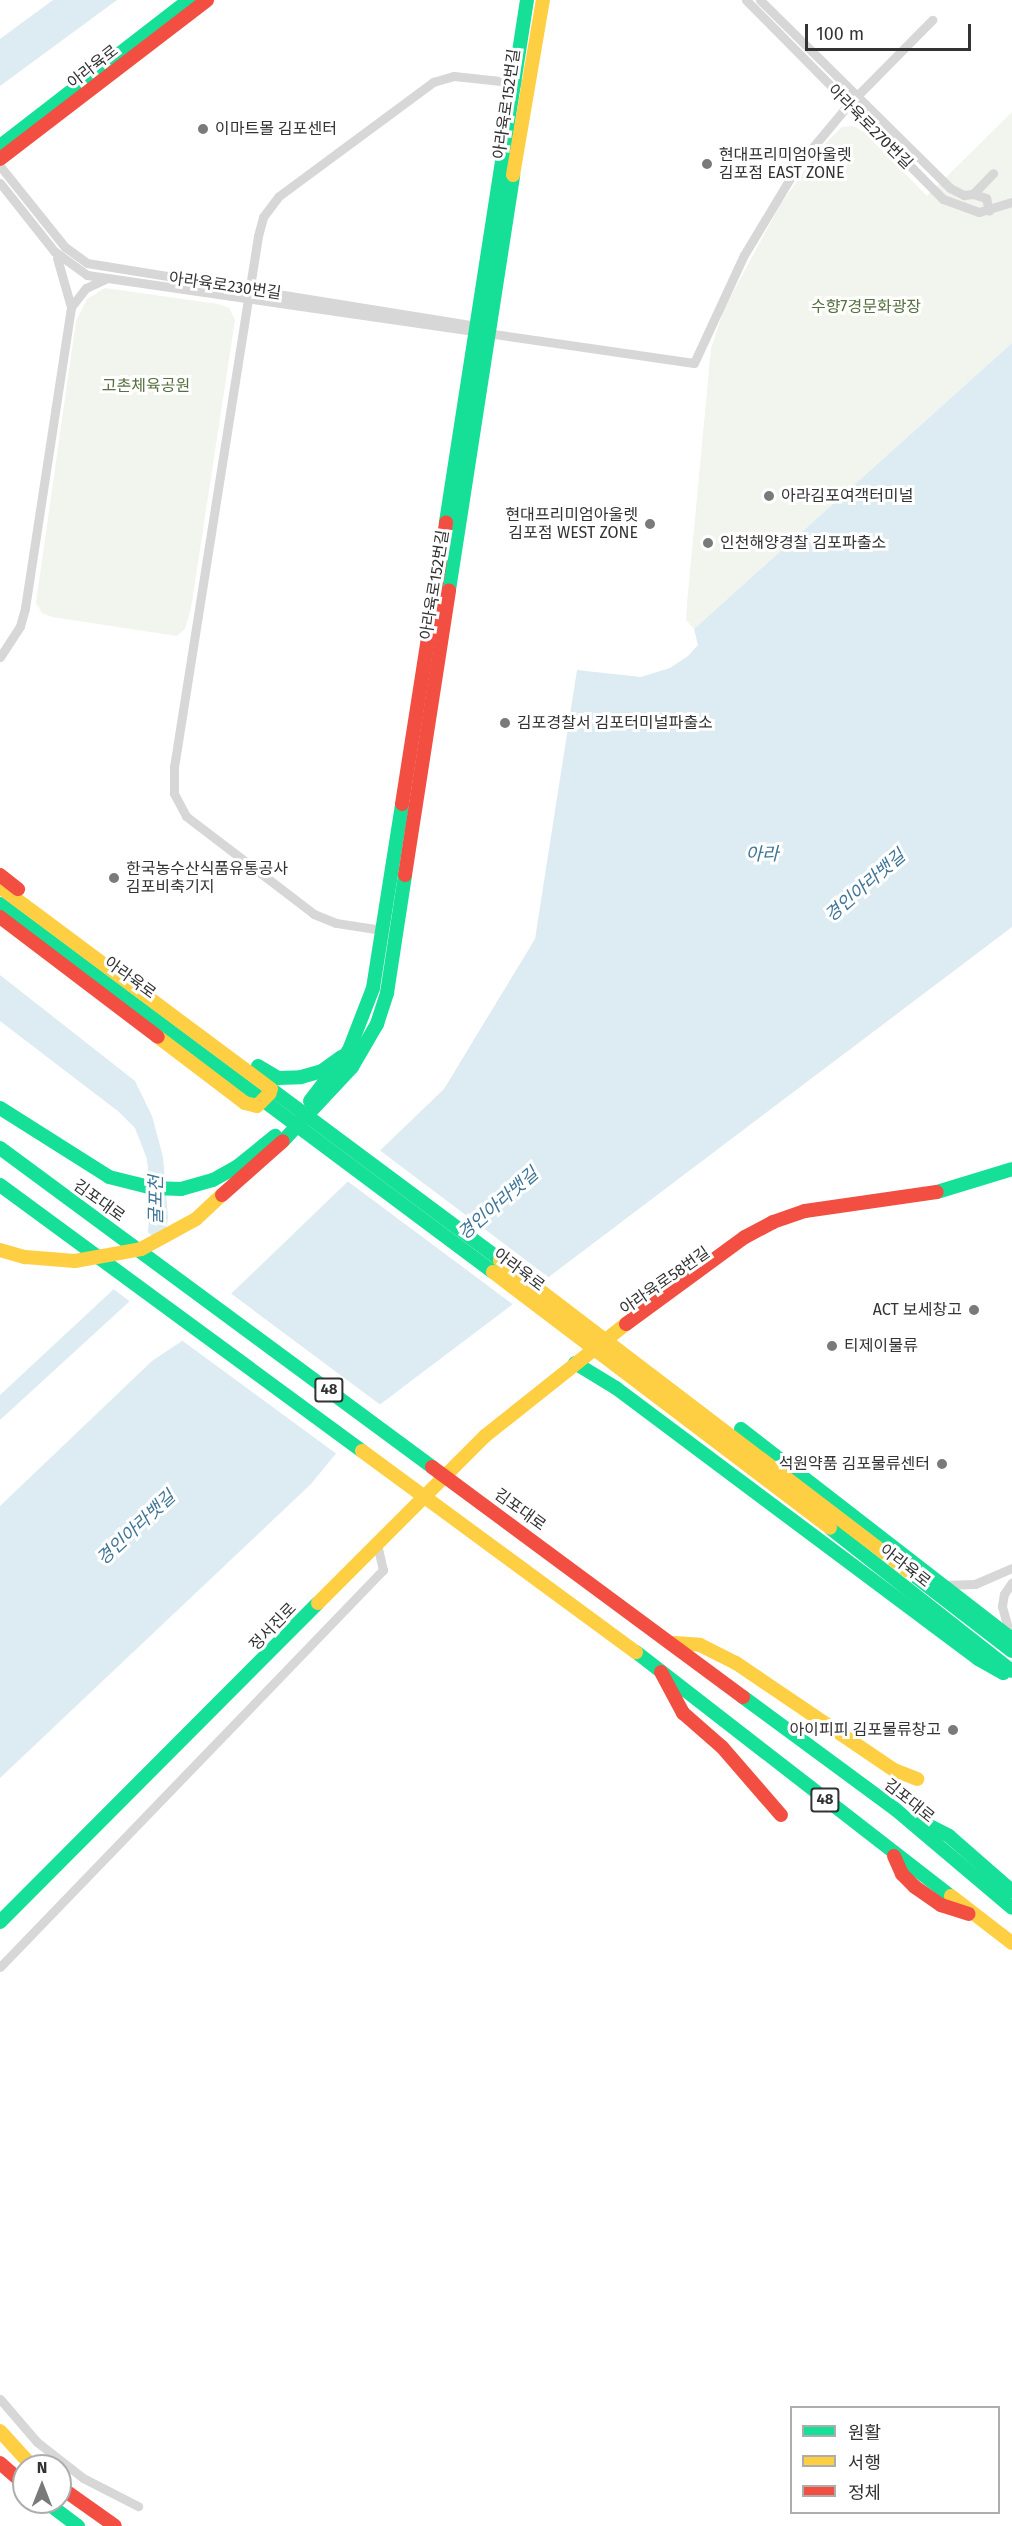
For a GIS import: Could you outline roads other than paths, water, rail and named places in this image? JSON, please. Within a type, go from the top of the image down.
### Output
[{"type":"main road","name":"아라육로","points":[[0,146],[189,0]]},
{"type":"main road","name":"아라육로","points":[[0,159],[207,0]]},
{"type":"main road","name":"아라육로152번길","points":[[279,1138],[321,1090],[350,1050],[370,1000],[511,82],[527,0]]},
{"type":"main road","name":"아라육로152번길","points":[[279,1138],[348,1074],[371,1036],[384,1004],[491,332],[527,85],[543,0]]},
{"type":"main road","points":[[0,875],[278,1078],[301,1077],[322,1071],[350,1050]]},
{"type":"main road","name":"아라육로","points":[[0,887],[191,1036],[709,1424],[1012,1642]]},
{"type":"main road","name":"아라육로","points":[[0,904],[191,1036]]},
{"type":"main road","points":[[0,917],[253,1107],[265,1101],[271,1089],[269,1076],[260,1067]]},
{"type":"main road","points":[[0,1108],[123,1182],[181,1189],[224,1174],[279,1138]]},
{"type":"main road","points":[[0,1250],[26,1257],[75,1261],[141,1249],[182,1228],[279,1138]]},
{"type":"main road","name":"김포대로","points":[[0,1148],[895,1809],[1012,1908]]},
{"type":"main road","name":"아라육로58번길","points":[[616,1334],[709,1262],[773,1221],[805,1211],[954,1190],[1012,1169]]},
{"type":"main road","name":"아라육로58번길","points":[[616,1334],[639,1323],[750,1242],[777,1227],[807,1217],[945,1198],[1012,1175]]},
{"type":"main road","name":"48","points":[[0,1185],[659,1669],[893,1854],[1012,1943]]},
{"type":"main road","points":[[616,1334],[1012,1642]]},
{"type":"main road","name":"정서진로","points":[[0,1922],[484,1436],[616,1334]]},
{"type":"main road","points":[[616,1388],[619,1373],[640,1354]]},
{"type":"main road","points":[[576,1363],[616,1388],[978,1659],[1012,1678]]},
{"type":"main road","name":"아라육로","points":[[709,1424],[1012,1671]]},
{"type":"main road","points":[[673,1643],[700,1645],[736,1663],[894,1770],[917,1779]]},
{"type":"main road","points":[[659,1669],[683,1713],[722,1747],[781,1815]]},
{"type":"main road","points":[[895,1809],[949,1836],[1012,1891]]},
{"type":"main road","points":[[0,2431],[20,2454]]},
{"type":"main road","points":[[0,2440],[17,2454]]},
{"type":"main road","points":[[0,2463],[12,2474]]},
{"type":"main road","points":[[72,2496],[115,2526]]},
{"type":"main road","points":[[62,2514],[78,2526]]},
{"type":"street","name":"아라육로270번길","points":[[746,0],[943,199],[960,208],[989,211],[1012,202]]},
{"type":"street","name":"아라육로270번길","points":[[760,0],[950,188],[964,195],[973,194]]},
{"type":"street","points":[[848,105],[932,21]]},
{"type":"street","points":[[382,930],[336,923],[314,914],[186,816],[174,793],[174,767],[249,295],[263,217],[279,196],[433,82],[454,76],[527,85]]},
{"type":"street","name":"아라육로230번길","points":[[0,183],[54,251],[77,270],[105,279],[249,295],[694,363],[766,214],[810,148],[848,105]]},
{"type":"street","name":"아라육로230번길","points":[[0,166],[79,260],[98,267],[249,295]]},
{"type":"street","points":[[989,211],[988,200],[973,194],[993,173]]},
{"type":"street","points":[[943,199],[950,188]]},
{"type":"street","points":[[0,657],[20,626],[70,307],[67,283],[54,251]]},
{"type":"street","points":[[70,307],[86,288],[105,279]]},
{"type":"street","points":[[0,1967],[383,1570],[377,1544]]},
{"type":"street","points":[[941,1585],[975,1584],[1012,1568]]},
{"type":"street","points":[[1012,1582],[1002,1606],[1012,1642]]},
{"type":"street","points":[[0,2399],[37,2442],[83,2478],[138,2506]]},
{"type":"water","points":[[53,0],[117,0],[0,86],[0,39]]},
{"type":"water","name":"아라","points":[[1012,343],[1012,927],[370,1412],[311,1484],[0,1778],[0,1506],[152,1361],[182,1341],[444,1089],[535,939],[577,670],[641,677],[670,668],[688,656],[698,645],[694,629]]},
{"type":"water","name":"굴포천","points":[[0,975],[135,1081],[152,1116],[163,1157],[168,1217],[166,1231],[143,1289],[0,1420],[0,1395],[130,1274],[147,1240],[151,1200],[147,1159],[135,1128],[119,1112],[0,1021]]},
{"type":"place","name":"이마트몰 김포센터","points":[[203,129]]},
{"type":"place","name":"현대프리미엄아울렛 김포점 EAST ZONE","points":[[707,164]]},
{"type":"place","name":"아라김포여객터미널","points":[[769,496]]},
{"type":"place","name":"현대프리미엄아울렛 김포점 WEST ZONE","points":[[650,524]]},
{"type":"place","name":"인천해양경찰 김포파출소","points":[[708,543]]},
{"type":"place","name":"김포경찰서 김포터미널파출소","points":[[505,723]]},
{"type":"place","name":"한국농수산식품유통공사 김포비축기지","points":[[114,878]]},
{"type":"place","name":"ACT 보세창고","points":[[974,1310]]},
{"type":"place","name":"티제이물류","points":[[832,1346]]},
{"type":"place","name":"석원약품 김포물류센터","points":[[942,1464]]},
{"type":"place","name":"아이피피 김포물류창고","points":[[953,1730]]},
{"type":"park label","name":"수향7경문화광장","points":[[866,307]]},
{"type":"park label","name":"고촌체육공원","points":[[146,386]]},
{"type":"water label","name":"경인아라뱃길","points":[[865,886]]},
{"type":"water label","name":"경인아라뱃길","points":[[498,1204]]},
{"type":"water label","name":"경인아라뱃길","points":[[136,1528]]}]
